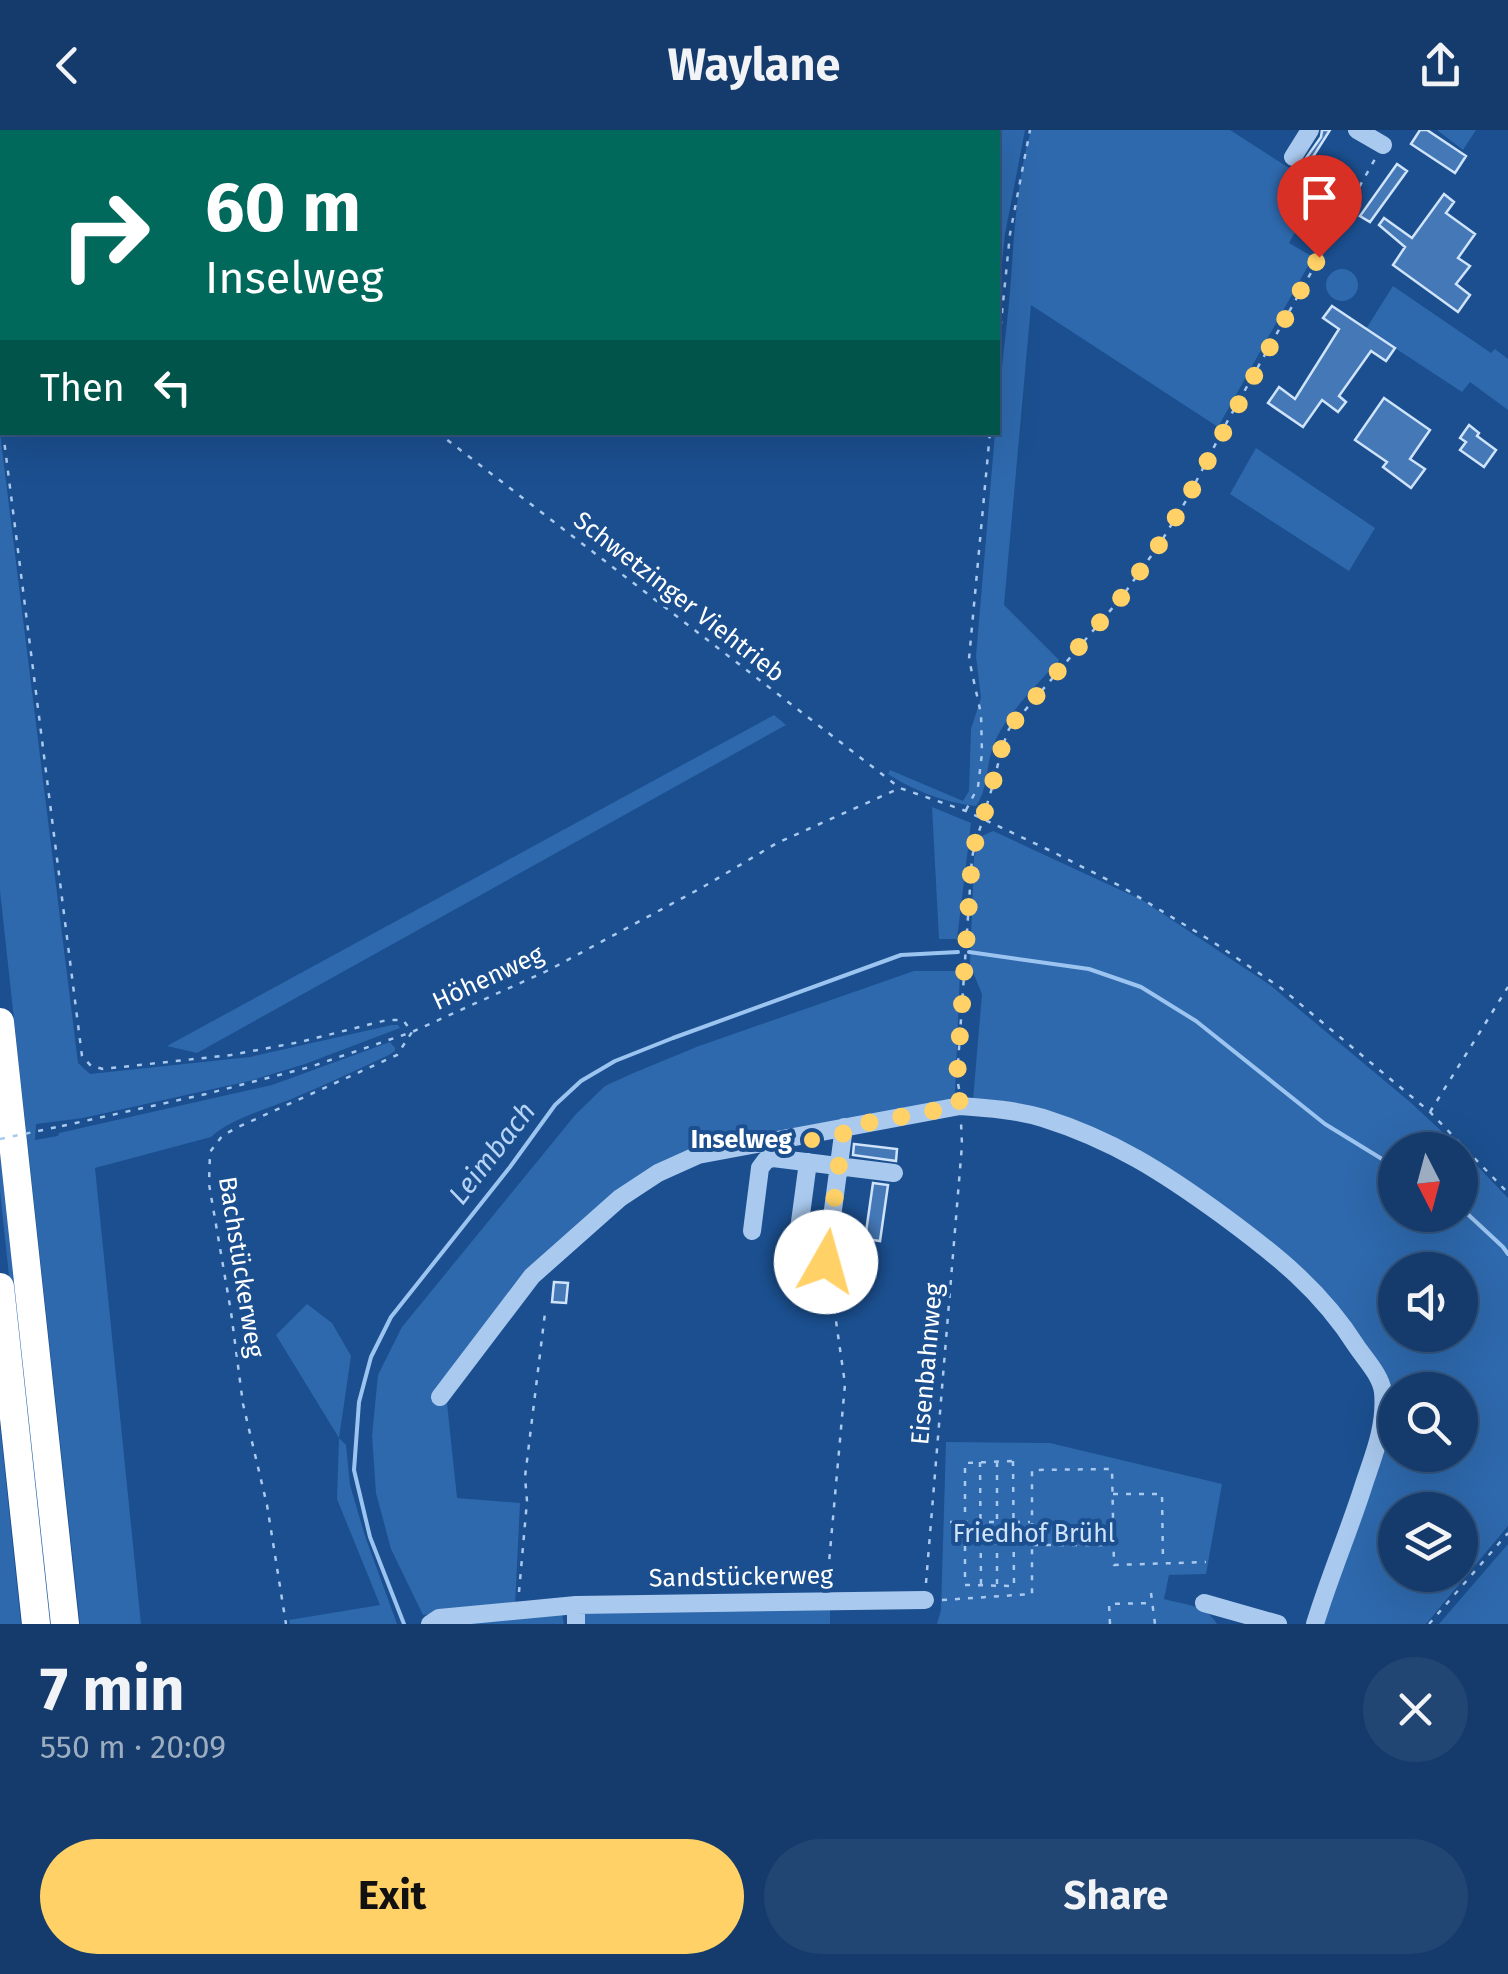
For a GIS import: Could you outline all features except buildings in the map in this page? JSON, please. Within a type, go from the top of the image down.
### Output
[{"type":"highway","points":[[0,1022],[64,1624]]},
{"type":"highway","points":[[0,1288],[36,1624]]},
{"type":"lane","points":[[1293,157],[1310,130]]},
{"type":"lane","points":[[1357,130],[1384,145]]},
{"type":"lane","points":[[440,1397],[532,1276],[620,1198],[658,1173],[698,1156],[960,1106],[999,1108],[1040,1117],[1152,1166],[1236,1226],[1308,1283],[1346,1330],[1382,1386],[1381,1431],[1316,1624]]},
{"type":"lane","points":[[826,1262],[844,1127]]},
{"type":"lane","points":[[752,1231],[760,1168],[766,1160],[894,1173]]},
{"type":"lane","points":[[798,1238],[808,1162]]},
{"type":"lane","name":"Sandstückerweg","points":[[430,1624],[439,1618],[520,1609],[576,1615],[830,1601],[934,1600]]},
{"type":"lane","points":[[1204,1603],[1278,1624]]},
{"type":"path","points":[[1000,332],[1010,234],[1030,130]]},
{"type":"path","name":"Eisenbahnweg","points":[[934,1600],[962,1145],[957,1078],[972,858],[999,754],[1008,729],[1121,598],[1159,545],[1384,145]]},
{"type":"path","points":[[4,435],[82,1056],[90,1066],[104,1069],[231,1055],[388,1020],[403,1020],[412,1032]]},
{"type":"path","name":"Schwetzinger Viehtrieb","points":[[442,435],[900,788],[966,811],[1122,887],[1282,988],[1430,1112],[1508,1193]]},
{"type":"path","points":[[966,811],[978,787],[982,752],[981,714],[969,659],[990,435]]},
{"type":"path","name":"Höhenweg","points":[[0,1138],[293,1072],[412,1032],[549,970],[777,843],[900,788]]},
{"type":"path","points":[[1430,1112],[1508,987]]},
{"type":"path","name":"Bachstückerweg","points":[[286,1624],[267,1505],[244,1404],[210,1184],[210,1152],[222,1136],[236,1128],[397,1055],[412,1032]]},
{"type":"path","points":[[830,1601],[827,1588],[845,1384],[832,1293]]},
{"type":"path","points":[[520,1609],[525,1477],[545,1314]]},
{"type":"path","points":[[980,1462],[981,1586]]},
{"type":"path","points":[[996,1462],[997,1586]]},
{"type":"path","points":[[996,1462],[1013,1462],[1014,1586],[966,1586],[965,1463],[996,1462]]},
{"type":"path","points":[[934,1600],[1032,1594],[1032,1470],[1112,1469],[1114,1566],[1206,1562]]},
{"type":"path","points":[[1112,1494],[1162,1494],[1163,1564]]},
{"type":"path","points":[[950,1522],[1032,1522]]},
{"type":"path","points":[[1429,1624],[1508,1533]]},
{"type":"path","points":[[1032,1545],[1113,1545]]},
{"type":"path","points":[[1151,1593],[1155,1624]]},
{"type":"path","points":[[1110,1624],[1109,1604],[1152,1603]]},
{"type":"green space","points":[[1000,130],[1025,130],[1000,282]]},
{"type":"green space","points":[[1031,130],[1230,130],[1320,188],[1289,243],[1313,257],[1218,427],[1031,305],[1004,605],[1059,660],[1004,724],[976,806],[930,795],[888,774],[890,770],[963,801],[969,791],[971,729],[981,698],[976,656],[995,435],[1000,435],[1001,380],[1022,170]]},
{"type":"green space","points":[[1437,130],[1476,130],[1463,150]]},
{"type":"green space","points":[[1342,269],[1353,274],[1358,285],[1353,296],[1342,301],[1331,296],[1326,285],[1331,274]]},
{"type":"green space","points":[[1393,286],[1491,353],[1495,349],[1508,359],[1508,410],[1470,382],[1462,392],[1366,329]]},
{"type":"green space","points":[[0,435],[78,1063],[90,1074],[250,1057],[392,1025],[400,1028],[249,1081],[83,1118],[36,1124],[35,1140],[58,1136],[272,1085],[390,1042],[395,1048],[389,1055],[240,1119],[211,1137],[95,1168],[141,1624],[80,1624],[0,891]]},
{"type":"green space","points":[[1256,448],[1375,528],[1349,571],[1230,494]]},
{"type":"green space","points":[[774,715],[786,725],[197,1053],[167,1046]]},
{"type":"green space","points":[[932,807],[971,823],[957,939],[939,939]]},
{"type":"green space","points":[[993,831],[1142,900],[1270,985],[1442,1132],[1378,1132],[1378,1232],[1478,1232],[1478,1167],[1508,1198],[1508,1526],[1478,1562],[1478,1492],[1378,1492],[1378,1592],[1453,1592],[1426,1624],[1322,1624],[1378,1453],[1378,1472],[1478,1472],[1478,1372],[1380,1372],[1357,1333],[1163,1166],[973,1100],[982,994],[970,965],[974,857],[982,836]]},
{"type":"green space","points":[[914,971],[960,971],[952,1102],[689,1154],[538,1265],[447,1403],[457,1498],[520,1503],[515,1606],[423,1615],[391,1549],[376,1493],[372,1436],[378,1375],[402,1327],[576,1114],[605,1086],[699,1046]]},
{"type":"green space","points":[[0,1108],[55,1624],[46,1624],[0,1191]]},
{"type":"green space","points":[[307,1304],[332,1323],[351,1356],[339,1438],[276,1335]]},
{"type":"green space","points":[[0,1426],[21,1624],[0,1624]]},
{"type":"green space","points":[[339,1438],[346,1445],[350,1485],[397,1624],[290,1624],[289,1620],[380,1605],[337,1499]]},
{"type":"green space","name":"Friedhof Brühl","points":[[946,1442],[1050,1443],[1222,1484],[1206,1574],[1169,1575],[1164,1599],[1200,1609],[1217,1624],[937,1624],[941,1610]]},
{"type":"green space","points":[[1508,1544],[1508,1624],[1439,1624],[1467,1592],[1478,1592],[1478,1579]]},
{"type":"green space","points":[[830,1606],[830,1624],[580,1624],[589,1609]]},
{"type":"green space","points":[[562,1614],[564,1624],[447,1624]]},
{"type":"waterway","name":"Leimbach","points":[[404,1624],[370,1537],[354,1470],[359,1402],[371,1357],[391,1317],[555,1105],[581,1081],[615,1061],[673,1038],[901,955],[958,952]]},
{"type":"waterway","name":"Leimbach","points":[[969,952],[1089,969],[1141,987],[1196,1021],[1325,1124],[1378,1157]]},
{"type":"waterway","name":"Leimbach","points":[[1478,1224],[1508,1254]]},
{"type":"place","name":"Inselweg","points":[[812,1140]]},
{"type":"route","points":[[826,1262],[844,1127],[960,1106],[957,1078],[972,858],[1008,729],[1121,598],[1159,545],[1319,257]]}]
